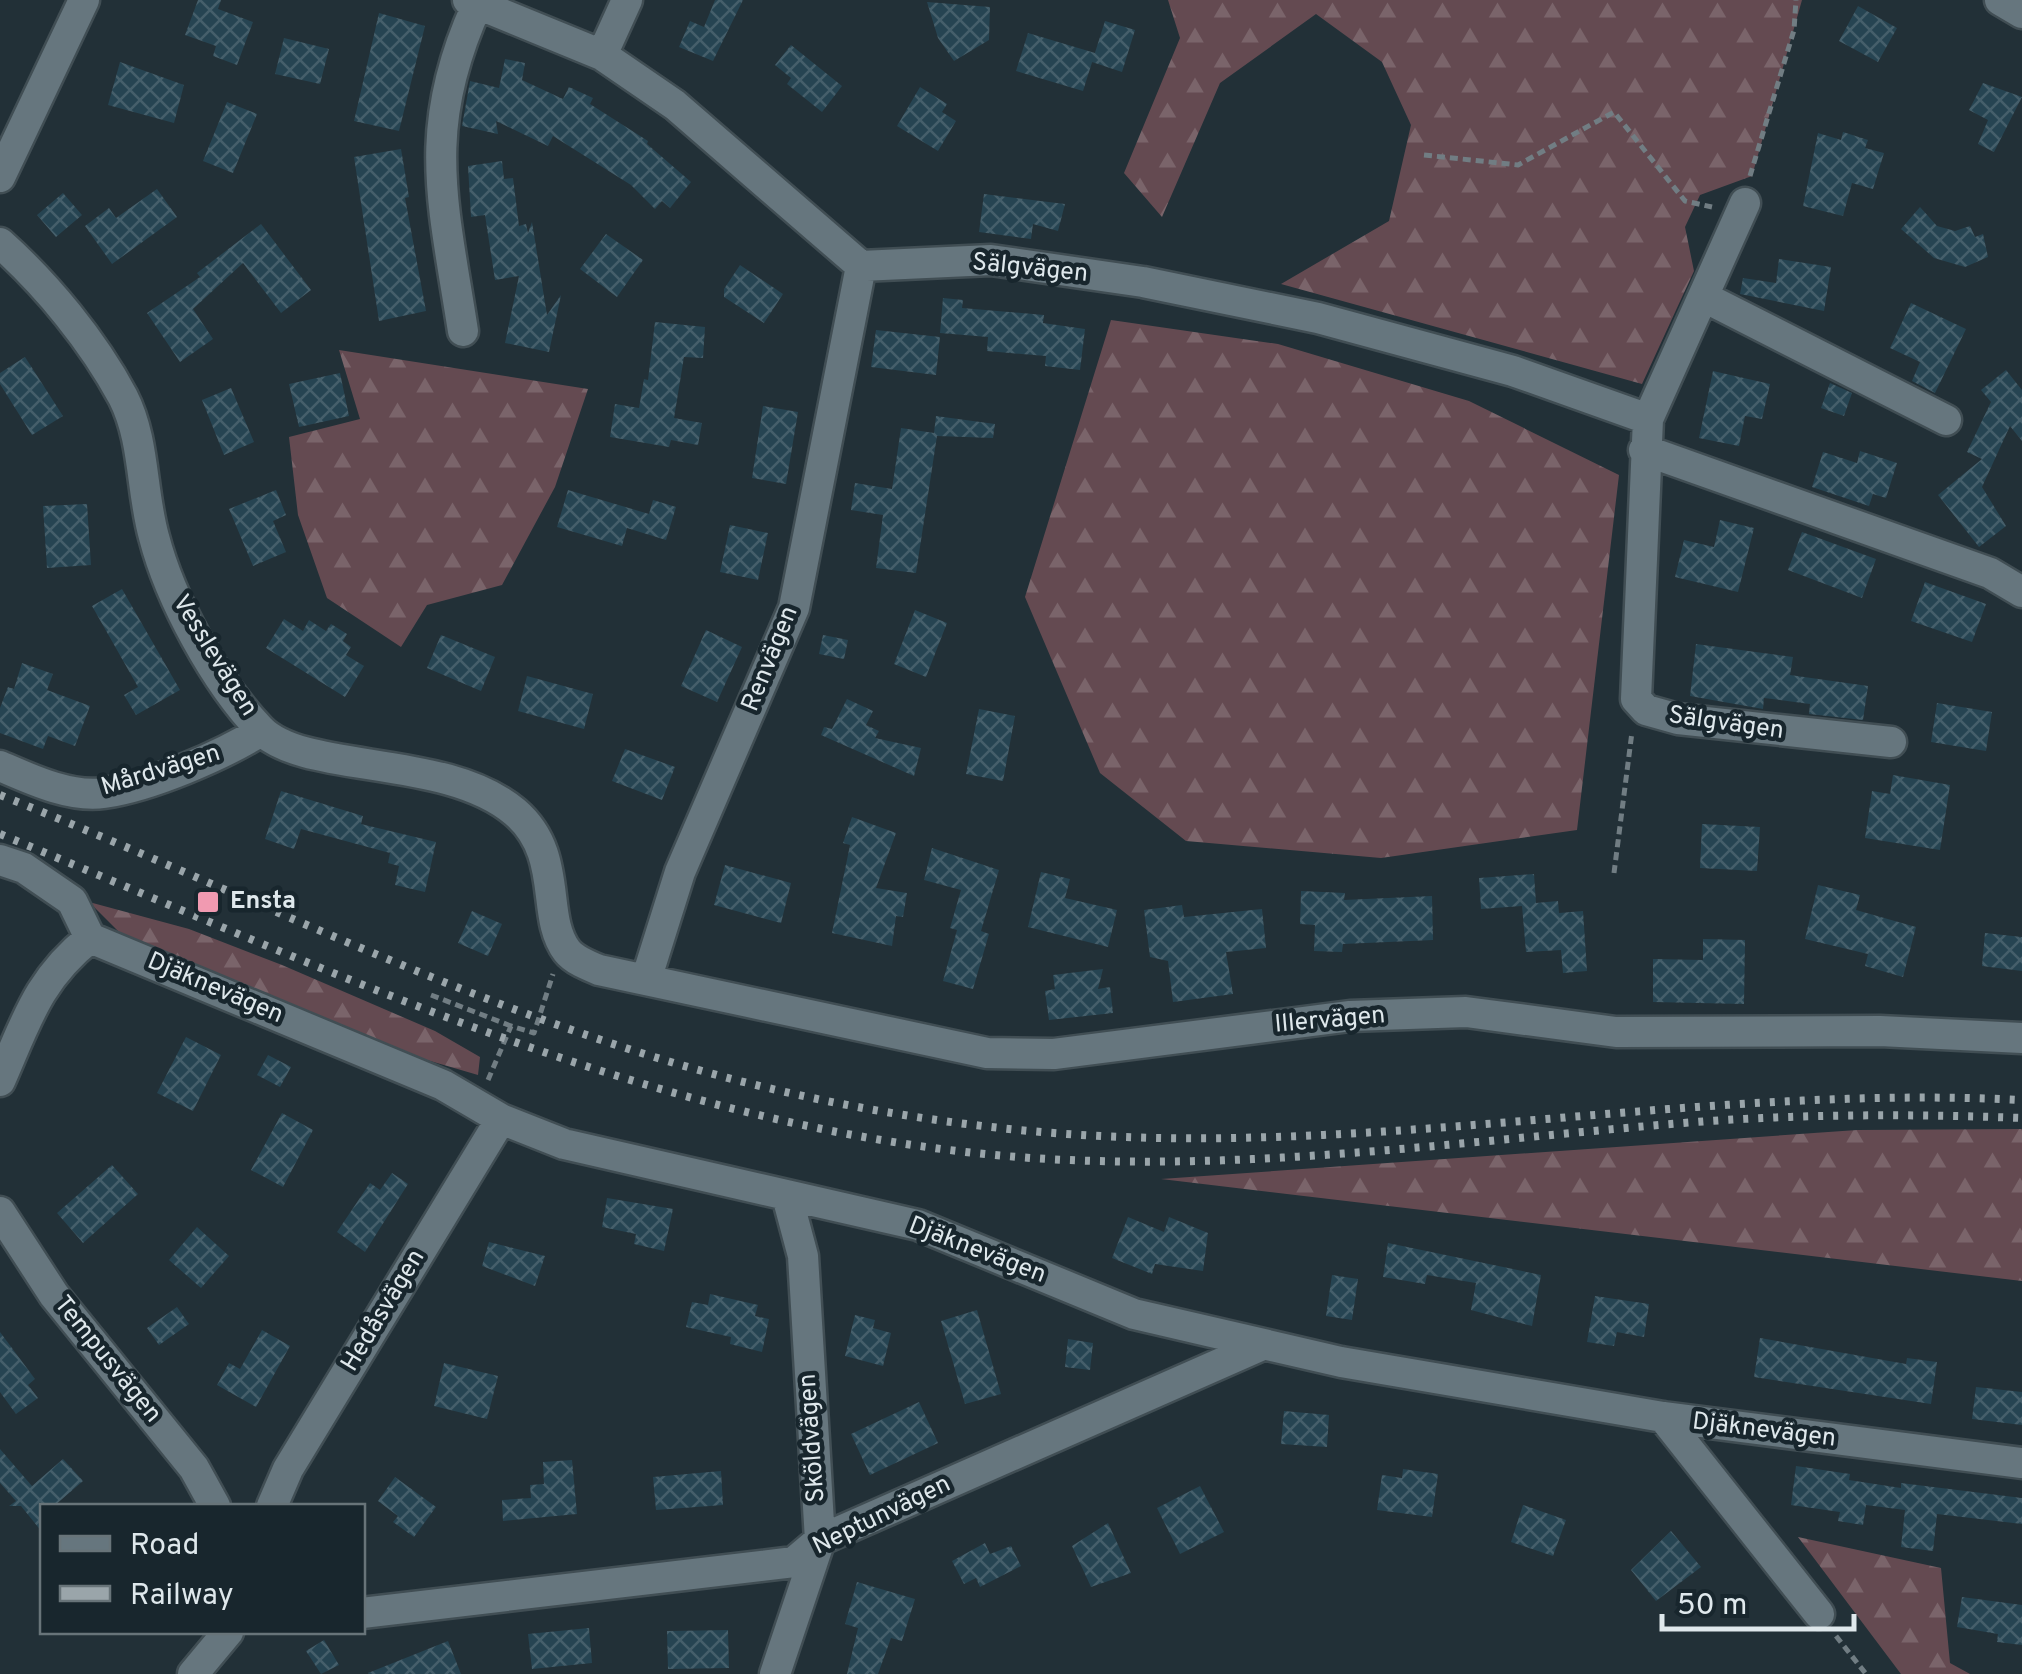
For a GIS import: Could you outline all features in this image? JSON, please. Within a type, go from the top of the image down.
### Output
[{"type":"street","points":[[0,177],[84,0]]},
{"type":"street","points":[[602,54],[627,0]]},
{"type":"street","points":[[2000,0],[2022,13]]},
{"type":"street","points":[[463,331],[441,186],[439,132],[455,53],[473,2],[602,54],[675,105],[862,266]]},
{"type":"street","name":"Sälgvägen","points":[[1744,203],[1648,419],[1636,699],[1646,710],[1678,719],[1892,742]]},
{"type":"street","name":"Vesslevägen","points":[[0,243],[66,314],[124,398],[140,450],[153,535],[170,585],[211,662],[261,731],[294,748],[451,777],[492,794],[534,833],[546,862],[559,931],[567,952]]},
{"type":"street","name":"Sälgvägen","points":[[862,266],[991,260],[1144,282],[1354,328],[1512,371],[1648,419]]},
{"type":"street","name":"Renvägen","points":[[646,980],[680,872],[794,608],[862,266]]},
{"type":"street","points":[[1704,297],[1946,420]]},
{"type":"street","points":[[1644,450],[1990,573],[2022,592]]},
{"type":"street","name":"Mårdvägen","points":[[0,766],[59,788],[102,794],[223,755],[261,731]]},
{"type":"street","points":[[0,860],[24,868],[72,900],[90,938],[59,962],[40,991],[0,1081]]},
{"type":"street","name":"Djäknevägen","points":[[90,938],[443,1085],[489,1112],[564,1144],[918,1225],[1134,1314],[1260,1346],[1663,1418],[2022,1463]]},
{"type":"street","points":[[567,952],[600,970],[646,980]]},
{"type":"street","name":"Illervägen","points":[[646,980],[987,1053],[1054,1054],[1350,1016],[1466,1012],[1616,1032],[1880,1031],[2022,1038]]},
{"type":"street","name":"Hedåsvägen","points":[[273,1504],[288,1469],[489,1112]]},
{"type":"street","name":"Sköldvägen","points":[[774,1674],[820,1540],[803,1256],[788,1196]]},
{"type":"street","name":"Tempusvägen","points":[[0,1212],[54,1294],[194,1468],[213,1504]]},
{"type":"street","name":"Neptunvägen","points":[[365,1613],[794,1562],[820,1540],[1260,1346]]},
{"type":"street","points":[[1663,1418],[1819,1614]]},
{"type":"street","points":[[192,1674],[226,1634]]},
{"type":"path","points":[[1424,155],[1518,165],[1614,112],[1684,201],[1713,207],[1744,203],[1794,30],[1796,0]]},
{"type":"path","points":[[1614,873],[1636,699]]},
{"type":"path","points":[[431,995],[534,1033],[553,972],[567,952]]},
{"type":"path","points":[[489,1112],[510,1026]]},
{"type":"path","points":[[1819,1614],[1866,1674]]},
{"type":"green space","points":[[1168,0],[1802,0],[1752,176],[1700,195],[1685,227],[1694,271],[1642,384],[1281,284],[1389,221],[1411,125],[1382,62],[1316,14],[1220,83],[1162,217],[1124,173],[1180,38]]},
{"type":"green space","points":[[1111,320],[1278,344],[1469,401],[1619,475],[1577,830],[1381,858],[1186,841],[1100,773],[1025,597]]},
{"type":"green space","points":[[339,350],[588,389],[555,487],[502,585],[427,605],[401,647],[327,598],[298,515],[289,437],[360,419]]},
{"type":"green space","points":[[89,902],[189,929],[435,1031],[480,1057],[478,1075],[420,1058],[122,935]]},
{"type":"green space","points":[[2022,1129],[2022,1281],[1161,1179],[1857,1130]]},
{"type":"green space","points":[[1798,1537],[1941,1568],[1950,1663],[1970,1674],[1901,1674]]},
{"type":"building","points":[[198,0],[221,0],[218,9],[253,22],[237,65],[213,56],[216,46],[185,35]]},
{"type":"building","points":[[715,0],[743,0],[713,61],[679,47],[690,21],[704,27]]},
{"type":"building","points":[[927,2],[990,7],[989,40],[954,61],[938,38]]},
{"type":"building","points":[[1858,6],[1897,28],[1878,62],[1839,41]]},
{"type":"building","points":[[379,13],[425,26],[399,131],[354,121]]},
{"type":"building","points":[[1105,21],[1135,30],[1122,72],[1092,62]]},
{"type":"building","points":[[1028,33],[1095,53],[1083,91],[1016,71]]},
{"type":"building","points":[[284,38],[329,49],[320,84],[275,74]]},
{"type":"building","points":[[791,45],[842,86],[822,112],[787,84],[791,78],[775,65]]},
{"type":"building","points":[[505,59],[525,63],[522,80],[563,99],[569,87],[593,98],[590,104],[648,141],[691,182],[670,208],[662,201],[655,209],[631,185],[553,136],[548,146],[496,121],[498,134],[462,126],[470,81],[499,88]]},
{"type":"building","points":[[120,62],[184,85],[174,123],[108,105]]},
{"type":"building","points":[[1983,83],[2022,97],[1994,152],[1978,144],[1988,120],[1969,110]]},
{"type":"building","points":[[920,87],[947,104],[942,112],[956,121],[938,151],[897,126]]},
{"type":"building","points":[[227,102],[257,114],[233,173],[203,161]]},
{"type":"building","points":[[1843,132],[1868,140],[1865,148],[1884,153],[1873,189],[1852,183],[1843,216],[1803,206],[1818,133],[1841,140]]},
{"type":"building","points":[[401,149],[409,197],[405,198],[426,311],[379,321],[354,157]]},
{"type":"building","points":[[502,161],[504,179],[513,178],[519,226],[526,224],[528,233],[532,222],[547,315],[561,295],[549,352],[505,343],[519,276],[495,280],[485,215],[471,217],[468,166]]},
{"type":"building","points":[[157,189],[177,217],[112,264],[85,226],[109,208],[116,218]]},
{"type":"building","points":[[63,193],[82,215],[56,237],[37,215]]},
{"type":"building","points":[[984,194],[1065,204],[1058,231],[1033,224],[1031,239],[979,232]]},
{"type":"building","points":[[1920,207],[1937,226],[1955,231],[1970,226],[1975,237],[1983,234],[1988,257],[1965,267],[1934,258],[1901,229]]},
{"type":"building","points":[[261,224],[311,290],[281,313],[243,263],[193,309],[213,339],[180,362],[147,313],[200,277],[197,273]]},
{"type":"building","points":[[606,234],[643,260],[617,297],[580,269]]},
{"type":"building","points":[[1779,259],[1831,267],[1824,311],[1740,294],[1743,278],[1776,283]]},
{"type":"building","points":[[740,265],[783,294],[764,323],[724,297],[724,289]]},
{"type":"building","points":[[943,298],[963,300],[962,308],[1044,315],[1043,323],[1085,329],[1080,370],[1045,366],[1046,356],[987,351],[988,337],[940,333]]},
{"type":"building","points":[[1911,303],[1966,329],[1935,393],[1912,381],[1920,362],[1890,348]]},
{"type":"building","points":[[655,322],[705,327],[703,358],[684,357],[674,418],[702,423],[698,445],[671,440],[669,447],[610,437],[615,404],[639,408],[644,379],[648,380]]},
{"type":"building","points":[[876,330],[940,337],[936,375],[871,367]]},
{"type":"building","points":[[25,357],[63,416],[32,435],[0,384],[0,373]]},
{"type":"building","points":[[2006,370],[2022,390],[2022,441],[2010,426],[1982,487],[2006,526],[1979,547],[1938,495],[1982,459],[1967,452],[1991,402],[1981,390]]},
{"type":"building","points":[[1713,371],[1770,384],[1762,419],[1745,416],[1739,446],[1699,438]]},
{"type":"building","points":[[340,373],[349,416],[299,427],[289,384]]},
{"type":"building","points":[[1830,383],[1852,393],[1844,416],[1821,408]]},
{"type":"building","points":[[231,388],[254,442],[224,455],[202,400]]},
{"type":"building","points":[[763,406],[798,412],[786,484],[752,478]]},
{"type":"building","points":[[936,416],[995,424],[993,438],[937,436],[916,573],[876,568],[883,515],[851,510],[855,483],[892,489],[901,428],[934,433]]},
{"type":"building","points":[[1860,451],[1897,463],[1886,498],[1873,494],[1869,506],[1812,487],[1823,452],[1857,463]]},
{"type":"building","points":[[276,490],[286,515],[273,521],[286,552],[253,566],[229,509]]},
{"type":"building","points":[[568,490],[649,514],[653,500],[676,507],[666,540],[627,528],[622,546],[557,527]]},
{"type":"building","points":[[87,504],[91,565],[47,568],[43,506]]},
{"type":"building","points":[[1720,520],[1754,528],[1738,592],[1675,577],[1684,540],[1714,547]]},
{"type":"building","points":[[730,525],[768,533],[758,580],[720,572]]},
{"type":"building","points":[[1802,532],[1876,559],[1862,598],[1788,570]]},
{"type":"building","points":[[1925,582],[1986,604],[1972,642],[1911,621]]},
{"type":"building","points":[[122,589],[180,690],[136,715],[124,695],[138,687],[92,606]]},
{"type":"building","points":[[915,610],[947,623],[926,677],[894,664]]},
{"type":"building","points":[[284,619],[303,631],[309,620],[326,631],[331,624],[347,634],[343,641],[351,647],[346,655],[364,666],[345,697],[266,648]]},
{"type":"building","points":[[706,630],[742,647],[717,702],[681,686]]},
{"type":"building","points":[[441,635],[495,657],[481,691],[427,668]]},
{"type":"building","points":[[823,635],[848,640],[844,659],[819,654]]},
{"type":"building","points":[[1696,644],[1793,657],[1790,675],[1868,686],[1863,720],[1809,714],[1810,704],[1764,698],[1763,709],[1690,696]]},
{"type":"building","points":[[22,663],[53,674],[47,690],[90,706],[75,746],[48,736],[43,749],[0,733],[0,708],[8,687],[14,689]]},
{"type":"building","points":[[527,676],[593,694],[584,729],[518,711]]},
{"type":"building","points":[[847,699],[873,711],[866,725],[879,731],[875,738],[921,748],[914,776],[821,735],[824,727],[832,729]]},
{"type":"building","points":[[1937,703],[1992,712],[1986,751],[1931,742]]},
{"type":"building","points":[[979,709],[1015,716],[1003,781],[966,774]]},
{"type":"building","points":[[625,749],[675,767],[662,800],[612,781]]},
{"type":"building","points":[[1893,775],[1950,785],[1940,850],[1865,838],[1872,791],[1890,794]]},
{"type":"building","points":[[281,791],[363,816],[361,824],[436,842],[425,892],[395,885],[399,866],[388,863],[390,853],[301,829],[294,849],[265,839]]},
{"type":"building","points":[[852,817],[896,833],[876,888],[907,893],[903,917],[896,916],[892,946],[832,933],[850,845],[843,843]]},
{"type":"building","points":[[1702,824],[1760,827],[1757,871],[1700,868]]},
{"type":"building","points":[[932,848],[999,870],[981,931],[989,934],[973,989],[943,981],[957,930],[950,928],[961,890],[924,880]]},
{"type":"building","points":[[725,865],[791,883],[781,923],[714,905]]},
{"type":"building","points":[[1041,872],[1070,879],[1065,898],[1117,910],[1108,947],[1028,927]]},
{"type":"building","points":[[1534,874],[1536,903],[1558,901],[1559,913],[1583,911],[1587,971],[1563,973],[1561,950],[1526,952],[1522,906],[1481,909],[1479,878]]},
{"type":"building","points":[[1818,885],[1860,895],[1856,910],[1916,927],[1903,977],[1865,966],[1868,954],[1805,939]]},
{"type":"building","points":[[1301,891],[1345,893],[1344,900],[1432,896],[1433,940],[1343,944],[1342,952],[1314,951],[1315,925],[1300,924]]},
{"type":"building","points":[[1182,905],[1184,917],[1262,909],[1266,948],[1226,952],[1233,994],[1173,1002],[1168,961],[1150,957],[1144,910]]},
{"type":"building","points":[[472,911],[502,924],[488,956],[458,943]]},
{"type":"building","points":[[1985,933],[2022,937],[2022,971],[1982,966]]},
{"type":"building","points":[[1703,939],[1745,940],[1744,1004],[1653,1002],[1653,959],[1703,960]]},
{"type":"building","points":[[1103,969],[1098,989],[1110,987],[1113,1013],[1049,1020],[1045,991],[1055,989],[1053,975]]},
{"type":"building","points":[[186,1037],[221,1055],[193,1111],[157,1093]]},
{"type":"building","points":[[268,1055],[291,1067],[280,1087],[257,1075]]},
{"type":"building","points":[[282,1113],[313,1130],[283,1187],[251,1170]]},
{"type":"building","points":[[112,1165],[138,1194],[83,1243],[57,1213]]},
{"type":"building","points":[[392,1173],[408,1184],[365,1252],[337,1232],[370,1183],[380,1190]]},
{"type":"building","points":[[607,1198],[673,1209],[664,1251],[634,1244],[636,1234],[602,1227]]},
{"type":"building","points":[[1128,1217],[1164,1232],[1169,1217],[1208,1233],[1203,1271],[1155,1264],[1152,1274],[1112,1258]]},
{"type":"building","points":[[197,1227],[229,1256],[201,1288],[169,1260]]},
{"type":"building","points":[[489,1242],[545,1256],[535,1286],[482,1266]]},
{"type":"building","points":[[1388,1243],[1541,1275],[1532,1326],[1471,1310],[1476,1283],[1427,1275],[1425,1284],[1383,1277]]},
{"type":"building","points":[[1332,1275],[1358,1279],[1352,1320],[1326,1316]]},
{"type":"building","points":[[710,1294],[758,1305],[755,1316],[769,1319],[762,1352],[730,1344],[731,1337],[686,1327],[692,1302],[708,1305]]},
{"type":"building","points":[[1595,1296],[1649,1304],[1644,1337],[1617,1332],[1614,1346],[1587,1342]]},
{"type":"building","points":[[177,1307],[189,1324],[159,1345],[147,1328]]},
{"type":"building","points":[[977,1310],[1001,1394],[965,1404],[941,1321]]},
{"type":"building","points":[[855,1315],[875,1320],[873,1328],[891,1333],[883,1366],[845,1356]]},
{"type":"building","points":[[262,1330],[290,1346],[256,1407],[217,1385],[229,1363],[240,1369]]},
{"type":"building","points":[[0,1332],[35,1379],[28,1385],[38,1398],[16,1414],[0,1392]]},
{"type":"building","points":[[1760,1338],[1906,1364],[1907,1358],[1937,1362],[1931,1404],[1754,1377]]},
{"type":"building","points":[[1068,1339],[1093,1343],[1090,1370],[1065,1367]]},
{"type":"building","points":[[444,1363],[498,1376],[487,1419],[434,1406]]},
{"type":"building","points":[[1976,1387],[2022,1392],[2022,1425],[1972,1419]]},
{"type":"building","points":[[919,1402],[938,1443],[870,1475],[851,1434]]},
{"type":"building","points":[[1284,1411],[1329,1415],[1327,1447],[1281,1444]]},
{"type":"building","points":[[0,1449],[32,1486],[63,1459],[83,1481],[56,1504],[40,1504],[40,1530],[21,1506],[9,1506],[16,1501],[0,1483]]},
{"type":"building","points":[[572,1460],[577,1514],[503,1521],[502,1500],[531,1498],[530,1485],[544,1484],[543,1462]]},
{"type":"building","points":[[1796,1466],[1850,1474],[1849,1480],[1901,1488],[1901,1483],[2022,1498],[2022,1524],[1937,1514],[1933,1551],[1901,1547],[1905,1510],[1866,1505],[1863,1525],[1838,1521],[1840,1512],[1791,1505]]},
{"type":"building","points":[[1403,1469],[1438,1474],[1432,1517],[1377,1510],[1382,1475],[1402,1478]]},
{"type":"building","points":[[721,1471],[723,1505],[656,1510],[653,1477]]},
{"type":"building","points":[[395,1477],[436,1507],[414,1537],[393,1522],[398,1516],[378,1501]]},
{"type":"building","points":[[1200,1486],[1224,1532],[1180,1554],[1157,1508]]},
{"type":"building","points":[[1523,1505],[1566,1520],[1553,1556],[1511,1542]]},
{"type":"building","points":[[1108,1523],[1131,1573],[1091,1587],[1072,1546]]},
{"type":"building","points":[[1671,1531],[1701,1567],[1656,1601],[1631,1570]]},
{"type":"building","points":[[985,1543],[990,1554],[1011,1546],[1021,1566],[980,1587],[976,1578],[964,1584],[952,1561]]},
{"type":"building","points":[[857,1582],[915,1599],[902,1641],[891,1638],[878,1674],[847,1674],[858,1628],[845,1624]]},
{"type":"building","points":[[1962,1597],[2022,1605],[2022,1645],[1997,1642],[1998,1634],[1957,1627]]},
{"type":"building","points":[[589,1628],[592,1663],[532,1669],[528,1634]]},
{"type":"building","points":[[728,1630],[729,1668],[668,1669],[667,1631]]},
{"type":"building","points":[[324,1640],[339,1665],[321,1674],[306,1651]]},
{"type":"building","points":[[448,1641],[461,1674],[368,1673]]},
{"type":"railway","points":[[0,795],[404,966],[568,1029],[744,1082],[934,1120],[1030,1131],[1154,1138],[1278,1137],[1773,1102],[2022,1100]]},
{"type":"railway","points":[[0,834],[251,939],[504,1038],[632,1080],[762,1116],[895,1142],[1031,1158],[1201,1161],[1370,1152],[1748,1119],[1865,1115],[2022,1118]]},
{"type":"place","name":"Ensta","points":[[208,902]]}]
